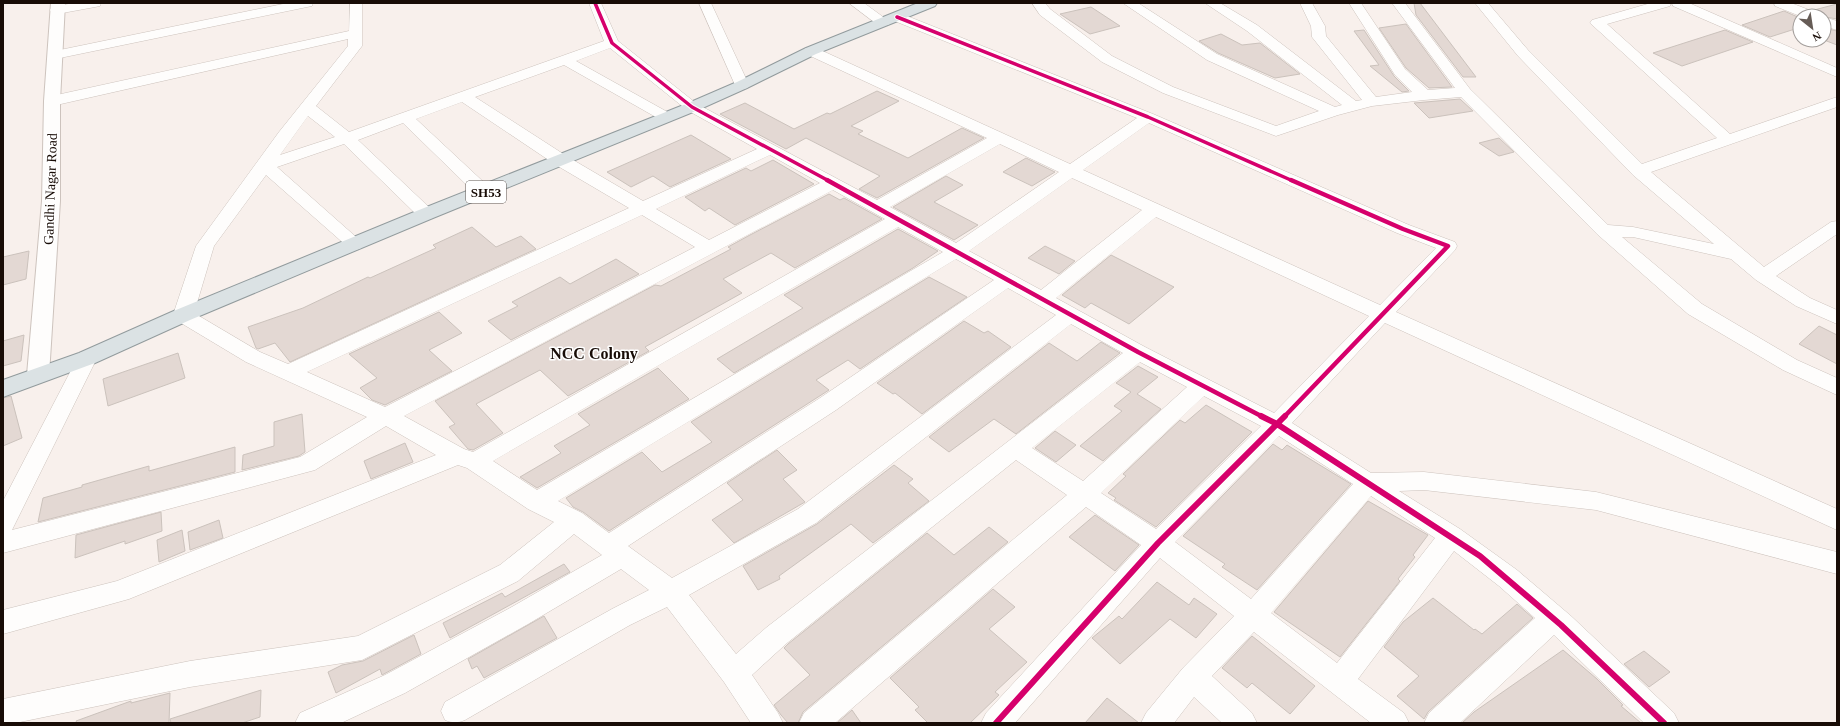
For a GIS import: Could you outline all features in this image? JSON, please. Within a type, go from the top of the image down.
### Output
[{"type":"main road","name":"SH53","points":[[3,389],[87,358],[426,214],[562,161],[692,107],[742,85],[811,51],[930,3]]},
{"type":"street","points":[[58,7],[95,3]]},
{"type":"street","points":[[55,55],[307,3]]},
{"type":"street","points":[[356,3],[355,46],[285,135],[265,165],[205,246],[183,316],[253,357],[386,416],[466,458],[537,502],[573,520],[616,550],[671,592],[734,673],[768,723]]},
{"type":"street","points":[[595,3],[612,43],[692,107],[833,182],[1138,352],[1277,424],[1369,482],[1475,552],[1554,618],[1664,723]]},
{"type":"street","points":[[707,3],[742,85]]},
{"type":"street","points":[[855,3],[890,20],[1148,117],[1403,229],[1448,246],[1277,424],[1158,543],[996,723]]},
{"type":"street","points":[[1038,3],[1045,12],[1107,59],[1168,90],[1276,132],[1333,112],[1372,102],[1424,95],[1465,92]]},
{"type":"street","points":[[1129,3],[1212,57],[1333,112]]},
{"type":"street","points":[[1211,3],[1252,28],[1354,107]]},
{"type":"street","points":[[1306,3],[1318,26],[1319,37],[1372,102]]},
{"type":"street","points":[[1355,3],[1400,72],[1424,95]]},
{"type":"street","points":[[1398,3],[1465,92],[1603,230],[1695,309],[1790,365],[1837,387]]},
{"type":"street","points":[[1481,3],[1523,53],[1639,171],[1763,276],[1803,302],[1837,318]]},
{"type":"street","points":[[1665,3],[1597,23],[1728,140]]},
{"type":"street","points":[[1678,3],[1837,73]]},
{"type":"street","points":[[1780,3],[1792,8]]},
{"type":"street","name":"Gandhi Nagar Road","points":[[38,375],[51,202],[52,101],[58,7]]},
{"type":"street","points":[[52,101],[356,33]]},
{"type":"street","points":[[265,165],[464,97],[612,43]]},
{"type":"street","points":[[811,51],[1154,210],[1837,520]]},
{"type":"street","points":[[565,60],[666,117]]},
{"type":"street","points":[[464,97],[562,161],[708,247]]},
{"type":"street","points":[[1639,171],[1837,102]]},
{"type":"street","points":[[307,107],[347,138],[426,214]]},
{"type":"street","points":[[405,117],[484,192]]},
{"type":"street","points":[[537,502],[957,251],[1148,117]]},
{"type":"street","points":[[878,207],[999,138]]},
{"type":"street","points":[[289,372],[770,149]]},
{"type":"street","points":[[265,165],[355,244]]},
{"type":"street","points":[[3,543],[307,464],[386,416],[833,182]]},
{"type":"street","points":[[1043,298],[1154,210]]},
{"type":"street","points":[[3,622],[120,591],[466,458],[899,219]]},
{"type":"street","points":[[1763,276],[1836,227]]},
{"type":"street","points":[[1603,230],[1633,232],[1737,255]]},
{"type":"street","points":[[310,723],[395,684],[519,616],[1008,279]]},
{"type":"street","points":[[455,711],[621,617],[671,592],[806,516],[1071,314]]},
{"type":"street","points":[[734,673],[777,636],[1138,352]]},
{"type":"street","points":[[3,525],[87,358]]},
{"type":"street","points":[[814,723],[1084,495],[1202,385]]},
{"type":"street","points":[[1016,449],[1158,543],[1394,723]]},
{"type":"street","points":[[1156,723],[1193,677],[1252,616],[1369,482],[1424,481],[1596,501],[1837,563]]},
{"type":"street","points":[[3,712],[190,674],[362,648],[509,573],[573,520]]},
{"type":"street","points":[[1340,681],[1451,536]]},
{"type":"street","points":[[1439,723],[1554,618]]},
{"type":"street","points":[[1193,677],[1242,723]]},
{"type":"building","points":[[1414,3],[1420,3],[1476,77],[1463,77],[1416,15]]},
{"type":"building","points":[[1837,4],[1837,19],[1832,18],[1832,8],[1822,8]]},
{"type":"building","points":[[1091,7],[1120,26],[1090,34],[1060,14]]},
{"type":"building","points":[[1784,11],[1792,14],[1792,30],[1770,37],[1742,25]]},
{"type":"building","points":[[1406,24],[1452,87],[1429,88],[1406,68],[1379,28]]},
{"type":"building","points":[[1364,30],[1394,76],[1409,91],[1402,92],[1370,66],[1379,65],[1354,31]]},
{"type":"building","points":[[1725,30],[1753,42],[1682,66],[1653,53]]},
{"type":"building","points":[[1832,30],[1837,31],[1837,45],[1832,43]]},
{"type":"building","points":[[1221,34],[1242,45],[1260,43],[1300,74],[1275,78],[1218,53],[1199,41]]},
{"type":"building","points":[[877,91],[899,101],[851,126],[863,131],[858,134],[908,158],[962,128],[984,138],[877,198],[859,189],[880,176],[806,138],[786,149],[720,114],[745,103],[794,129],[827,113],[830,114]]},
{"type":"building","points":[[1460,99],[1473,111],[1429,118],[1414,103]]},
{"type":"building","points":[[691,135],[731,159],[670,187],[653,176],[631,187],[607,172]]},
{"type":"building","points":[[1499,138],[1514,152],[1499,156],[1479,143]]},
{"type":"building","points":[[1026,158],[1055,172],[1032,186],[1003,172]]},
{"type":"building","points":[[773,160],[814,184],[735,225],[709,208],[705,211],[685,197],[746,168],[751,171]]},
{"type":"building","points":[[946,176],[963,185],[934,202],[978,225],[954,240],[893,207]]},
{"type":"building","points":[[829,194],[840,200],[844,198],[882,219],[795,268],[771,253],[723,279],[742,293],[645,347],[649,351],[568,396],[540,370],[476,404],[503,433],[473,450],[468,449],[449,427],[455,424],[435,401],[655,285],[661,286],[731,249],[728,247]]},
{"type":"building","points":[[472,227],[496,247],[521,236],[536,249],[290,362],[275,343],[258,349],[256,348],[248,327],[303,308],[368,277],[370,278],[436,248],[433,245]]},
{"type":"building","points":[[898,229],[938,251],[913,268],[734,373],[717,359],[803,308],[784,295]]},
{"type":"building","points":[[1045,246],[1075,261],[1059,274],[1028,258]]},
{"type":"building","points":[[29,251],[26,279],[3,285],[3,257]]},
{"type":"building","points":[[1111,255],[1174,287],[1129,324],[1091,303],[1085,308],[1062,295]]},
{"type":"building","points":[[616,259],[639,274],[511,340],[488,321],[518,306],[512,302],[560,277],[570,284]]},
{"type":"building","points":[[929,277],[967,297],[860,369],[848,360],[816,380],[829,390],[609,531],[583,512],[573,507],[566,498],[642,452],[662,472],[712,442],[691,422]]},
{"type":"building","points":[[439,312],[462,333],[429,350],[452,371],[385,405],[372,400],[360,388],[377,378],[349,354]]},
{"type":"building","points":[[964,321],[984,333],[988,331],[1011,347],[922,414],[895,393],[893,394],[877,383]]},
{"type":"building","points":[[1819,326],[1837,335],[1837,364],[1799,344]]},
{"type":"building","points":[[24,335],[21,361],[3,366],[3,341]]},
{"type":"building","points":[[1101,342],[1120,353],[1016,434],[994,419],[949,452],[929,437],[1049,343],[1077,361]]},
{"type":"building","points":[[178,353],[185,378],[108,406],[103,379]]},
{"type":"building","points":[[1138,366],[1158,377],[1137,394],[1161,409],[1103,461],[1080,446],[1122,411],[1114,406],[1131,392],[1116,383]]},
{"type":"building","points":[[658,368],[689,399],[537,488],[520,477],[561,453],[554,446],[590,425],[578,414]]},
{"type":"building","points":[[11,396],[22,438],[3,446],[3,398]]},
{"type":"building","points":[[1206,405],[1252,432],[1156,527],[1114,500],[1116,498],[1108,493],[1126,476],[1123,474],[1180,420],[1185,423]]},
{"type":"building","points":[[302,414],[305,452],[299,456],[242,470],[243,455],[274,446],[274,422]]},
{"type":"building","points":[[1055,431],[1076,445],[1056,462],[1035,448]]},
{"type":"building","points":[[405,443],[413,462],[371,479],[364,461]]},
{"type":"building","points":[[1273,444],[1282,450],[1287,445],[1351,484],[1257,590],[1222,567],[1225,564],[1183,536]]},
{"type":"building","points":[[235,447],[235,472],[38,522],[43,498],[149,466],[149,471]]},
{"type":"building","points":[[777,450],[797,470],[783,479],[805,502],[734,543],[712,520],[743,500],[727,483]]},
{"type":"building","points":[[894,465],[913,479],[908,483],[929,501],[873,543],[851,524],[779,576],[780,579],[758,590],[743,566],[817,524]]},
{"type":"building","points":[[1368,501],[1428,535],[1413,555],[1415,557],[1398,579],[1400,581],[1340,657],[1274,612]]},
{"type":"building","points":[[161,512],[162,531],[125,544],[125,541],[75,558],[76,535]]},
{"type":"building","points":[[1095,515],[1139,545],[1115,571],[1069,537]]},
{"type":"building","points":[[219,520],[223,538],[190,550],[188,532]]},
{"type":"building","points":[[989,527],[1008,542],[803,712],[798,723],[788,723],[774,705],[810,675],[784,648],[788,644],[927,533],[954,555]]},
{"type":"building","points":[[182,530],[185,551],[159,562],[157,540]]},
{"type":"building","points":[[564,564],[570,572],[450,638],[443,623],[502,593],[505,597]]},
{"type":"building","points":[[1157,582],[1189,605],[1194,598],[1217,614],[1196,638],[1170,619],[1120,664],[1092,638],[1119,616],[1122,619]]},
{"type":"building","points":[[993,589],[1015,607],[989,629],[1027,662],[995,692],[999,695],[970,723],[928,723],[915,710],[919,707],[890,678]]},
{"type":"building","points":[[1433,598],[1474,630],[1475,629],[1482,634],[1517,604],[1533,618],[1428,712],[1424,719],[1397,696],[1419,676],[1384,647],[1403,622]]},
{"type":"building","points":[[544,616],[557,638],[484,678],[477,666],[472,669],[468,659]]},
{"type":"building","points":[[414,635],[421,654],[382,675],[380,669],[336,693],[328,672],[342,665],[363,661]]},
{"type":"building","points":[[1252,636],[1315,686],[1290,714],[1252,683],[1247,688],[1222,668]]},
{"type":"building","points":[[1563,650],[1597,679],[1623,705],[1621,706],[1641,723],[1462,723],[1474,712]]},
{"type":"building","points":[[1644,651],[1670,672],[1649,687],[1624,664]]},
{"type":"building","points":[[261,690],[260,717],[242,723],[171,723],[170,719]]},
{"type":"building","points":[[170,693],[169,723],[77,723],[76,721],[131,701],[131,703]]},
{"type":"building","points":[[1107,698],[1139,723],[1085,723]]},
{"type":"building","points":[[852,710],[861,723],[837,723]]},
{"type":"cycle path","points":[[595,3],[612,43],[692,107],[833,183],[1138,352],[1277,424],[1451,536],[1480,556],[1535,601],[1664,723]]},
{"type":"cycle path","points":[[897,17],[1148,117],[1403,229],[1448,246],[1277,424],[1158,543],[996,723]]},
{"type":"district","name":"NCC Colony","points":[[594,353]]}]
